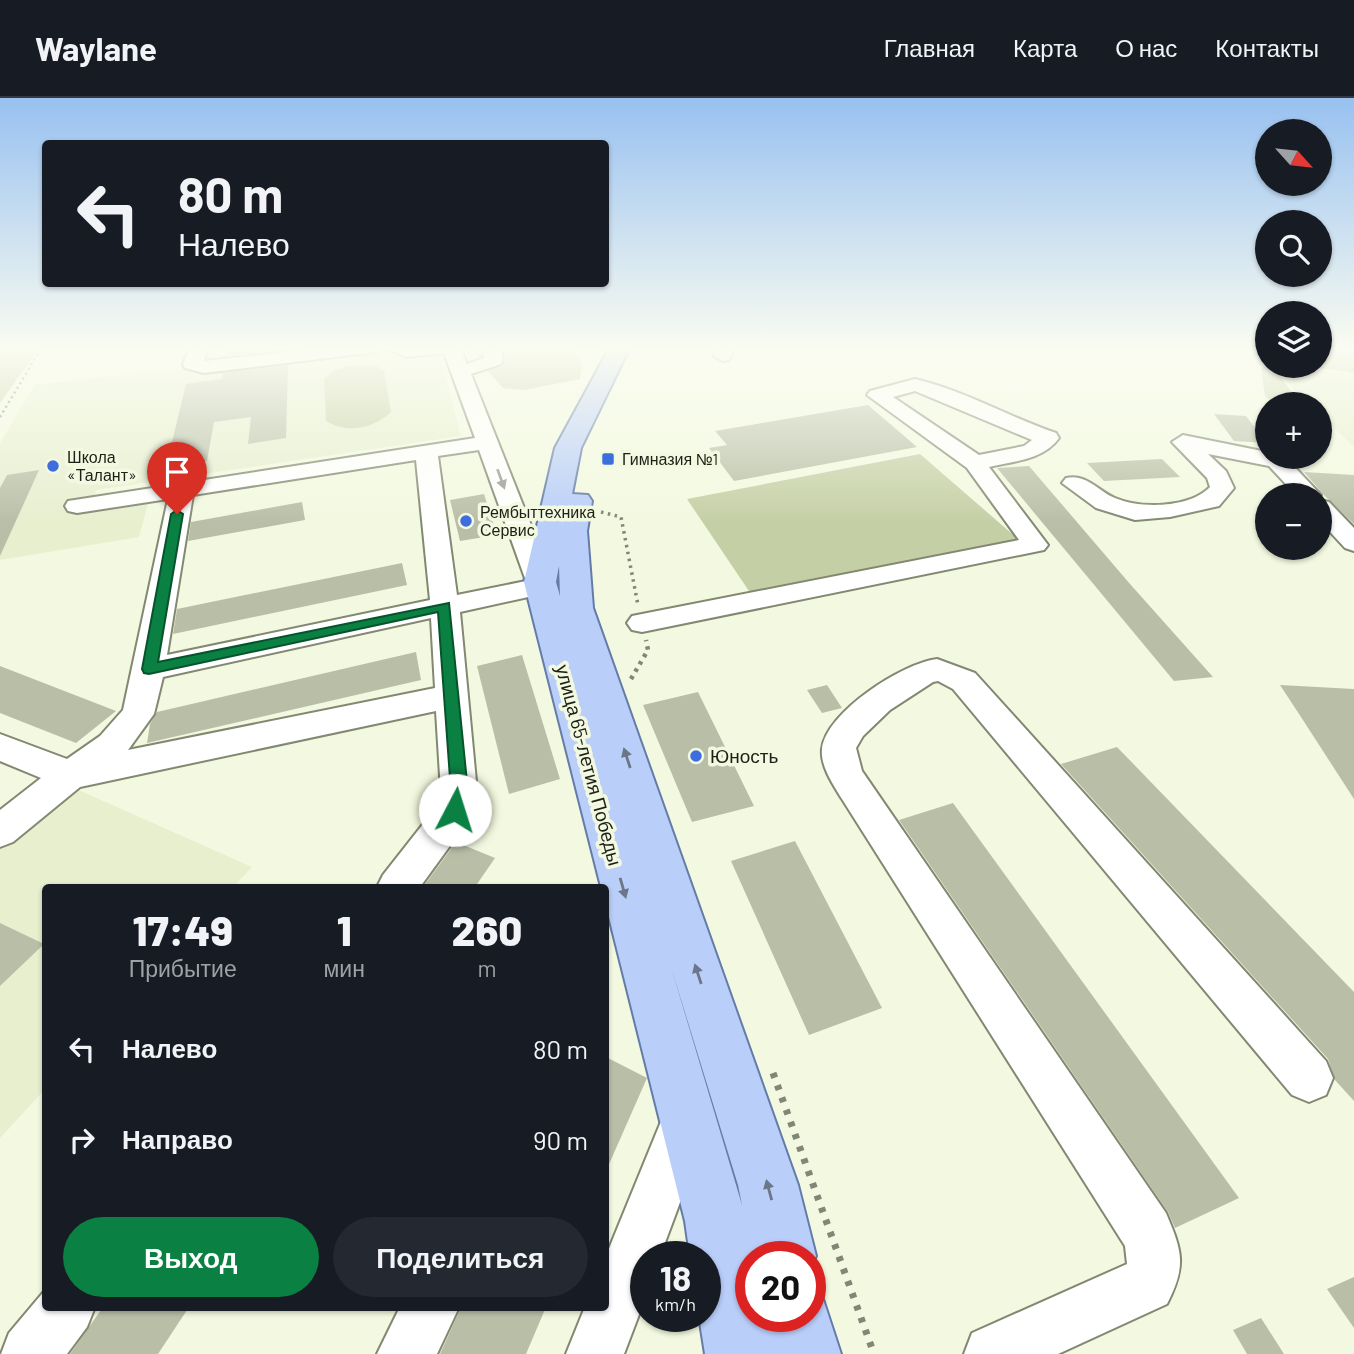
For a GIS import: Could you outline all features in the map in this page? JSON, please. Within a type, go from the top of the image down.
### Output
[{"type":"main road","name":"улица 65-летия Победы","points":[[590,406],[568,448],[541,584],[716,1221],[739,1354]]},
{"type":"main road","name":"улица 65-летия Победы","points":[[610,406],[589,449],[572,531],[577,608],[768,1185],[781,1241]]},
{"type":"main road","points":[[802,1332],[807,1354]]},
{"type":"street","points":[[474,406],[541,584]]},
{"type":"street","points":[[642,623],[1035,545],[975,463],[892,406]]},
{"type":"street","points":[[968,406],[1048,438],[1031,451],[975,463]]},
{"type":"street","points":[[77,506],[488,442]]},
{"type":"street","points":[[1074,483],[1105,503],[1135,513],[1170,510],[1210,501],[1222,488],[1218,476],[1183,442],[1277,461],[1298,483]]},
{"type":"street","points":[[426,451],[445,607],[451,696]]},
{"type":"street","points":[[149,669],[182,489]]},
{"type":"street","points":[[1332,520],[1354,543]]},
{"type":"street","points":[[993,1354],[1147,1284],[1155,1271],[1155,1254],[1147,1232],[843,768],[839,750],[843,734],[901,685],[934,670],[949,673],[964,681],[1309,1079]]},
{"type":"street","points":[[0,747],[70,775],[0,831]]},
{"type":"street","points":[[595,1354],[687,1117]]},
{"type":"street","points":[[30,1354],[64,1311]]},
{"type":"street","points":[[406,1354],[429,1311]]},
{"type":"lane","points":[[70,775],[111,745],[138,714],[149,669],[445,607],[541,584]]},
{"type":"lane","points":[[70,775],[451,696],[459,792],[455,810],[399,884]]},
{"type":"path","points":[[594,510],[621,517],[648,650],[626,688]]},
{"type":"path","points":[[770,1064],[874,1354]]},
{"type":"shaded area","points":[[23,406],[453,406],[461,436],[96,490],[94,497],[152,489],[139,537],[0,560],[0,443]]},
{"type":"shaded area","points":[[325,406],[390,406],[391,412],[384,418],[360,428],[342,427],[326,421]]},
{"type":"shaded area","points":[[1332,406],[1354,406],[1354,447],[1332,426]]},
{"type":"shaded area","points":[[920,454],[1018,539],[755,600],[687,499]]},
{"type":"shaded area","points":[[74,788],[252,867],[236,884],[42,884],[42,1092],[0,1138],[0,849]]},
{"type":"building","points":[[181,406],[287,406],[286,438],[248,444],[251,417],[214,422],[207,461],[166,467]]},
{"type":"building","points":[[869,406],[917,447],[734,481],[709,448],[727,445],[715,431]]},
{"type":"building","points":[[1214,414],[1246,416],[1255,428],[1255,442],[1234,441]]},
{"type":"building","points":[[1162,459],[1180,477],[1104,481],[1087,463]]},
{"type":"building","points":[[1029,466],[1213,677],[1174,681],[997,468]]},
{"type":"building","points":[[39,470],[0,556],[0,488],[7,475]]},
{"type":"building","points":[[1304,472],[1354,475],[1354,524],[1332,503],[1332,483],[1314,483]]},
{"type":"building","points":[[484,494],[497,535],[460,541],[450,500]]},
{"type":"building","points":[[302,502],[305,520],[188,541],[191,522]]},
{"type":"building","points":[[402,563],[407,585],[173,634],[177,609]]},
{"type":"building","points":[[416,652],[421,680],[147,743],[150,724],[157,712]]},
{"type":"building","points":[[522,655],[560,779],[509,794],[477,666]]},
{"type":"building","points":[[0,666],[116,711],[76,743],[0,713]]},
{"type":"building","points":[[827,685],[842,708],[822,713],[807,690]]},
{"type":"building","points":[[1280,685],[1354,689],[1354,799],[1301,717]]},
{"type":"building","name":"Юность","points":[[698,692],[754,806],[692,822],[643,705]]},
{"type":"building","points":[[1117,747],[1354,992],[1354,1101],[1335,1080],[1328,1059],[1061,764]]},
{"type":"building","points":[[953,803],[1239,1198],[1175,1228],[1168,1212],[899,820]]},
{"type":"building","points":[[795,841],[882,1008],[809,1035],[731,861]]},
{"type":"building","points":[[456,842],[495,858],[477,884],[425,884]]},
{"type":"building","points":[[0,923],[42,943],[42,946],[0,986]]},
{"type":"building","points":[[609,1059],[647,1078],[609,1164]]},
{"type":"building","points":[[1354,1277],[1354,1328],[1327,1289]]},
{"type":"building","points":[[100,1311],[186,1311],[158,1354],[70,1354]]},
{"type":"building","points":[[459,1311],[544,1311],[526,1354],[440,1354]]},
{"type":"building","points":[[1261,1318],[1284,1354],[1247,1354],[1233,1330]]},
{"type":"place","name":"Гимназия №1","points":[[608,459]]},
{"type":"place","name":"Школа «Талант»","points":[[53,466]]},
{"type":"place","name":"Рембыттехника Сервис","points":[[466,521]]},
{"type":"place","name":"Юность","points":[[696,756]]},
{"type":"route","points":[[177,514],[149,669],[445,607],[459,792],[455,810]]}]
